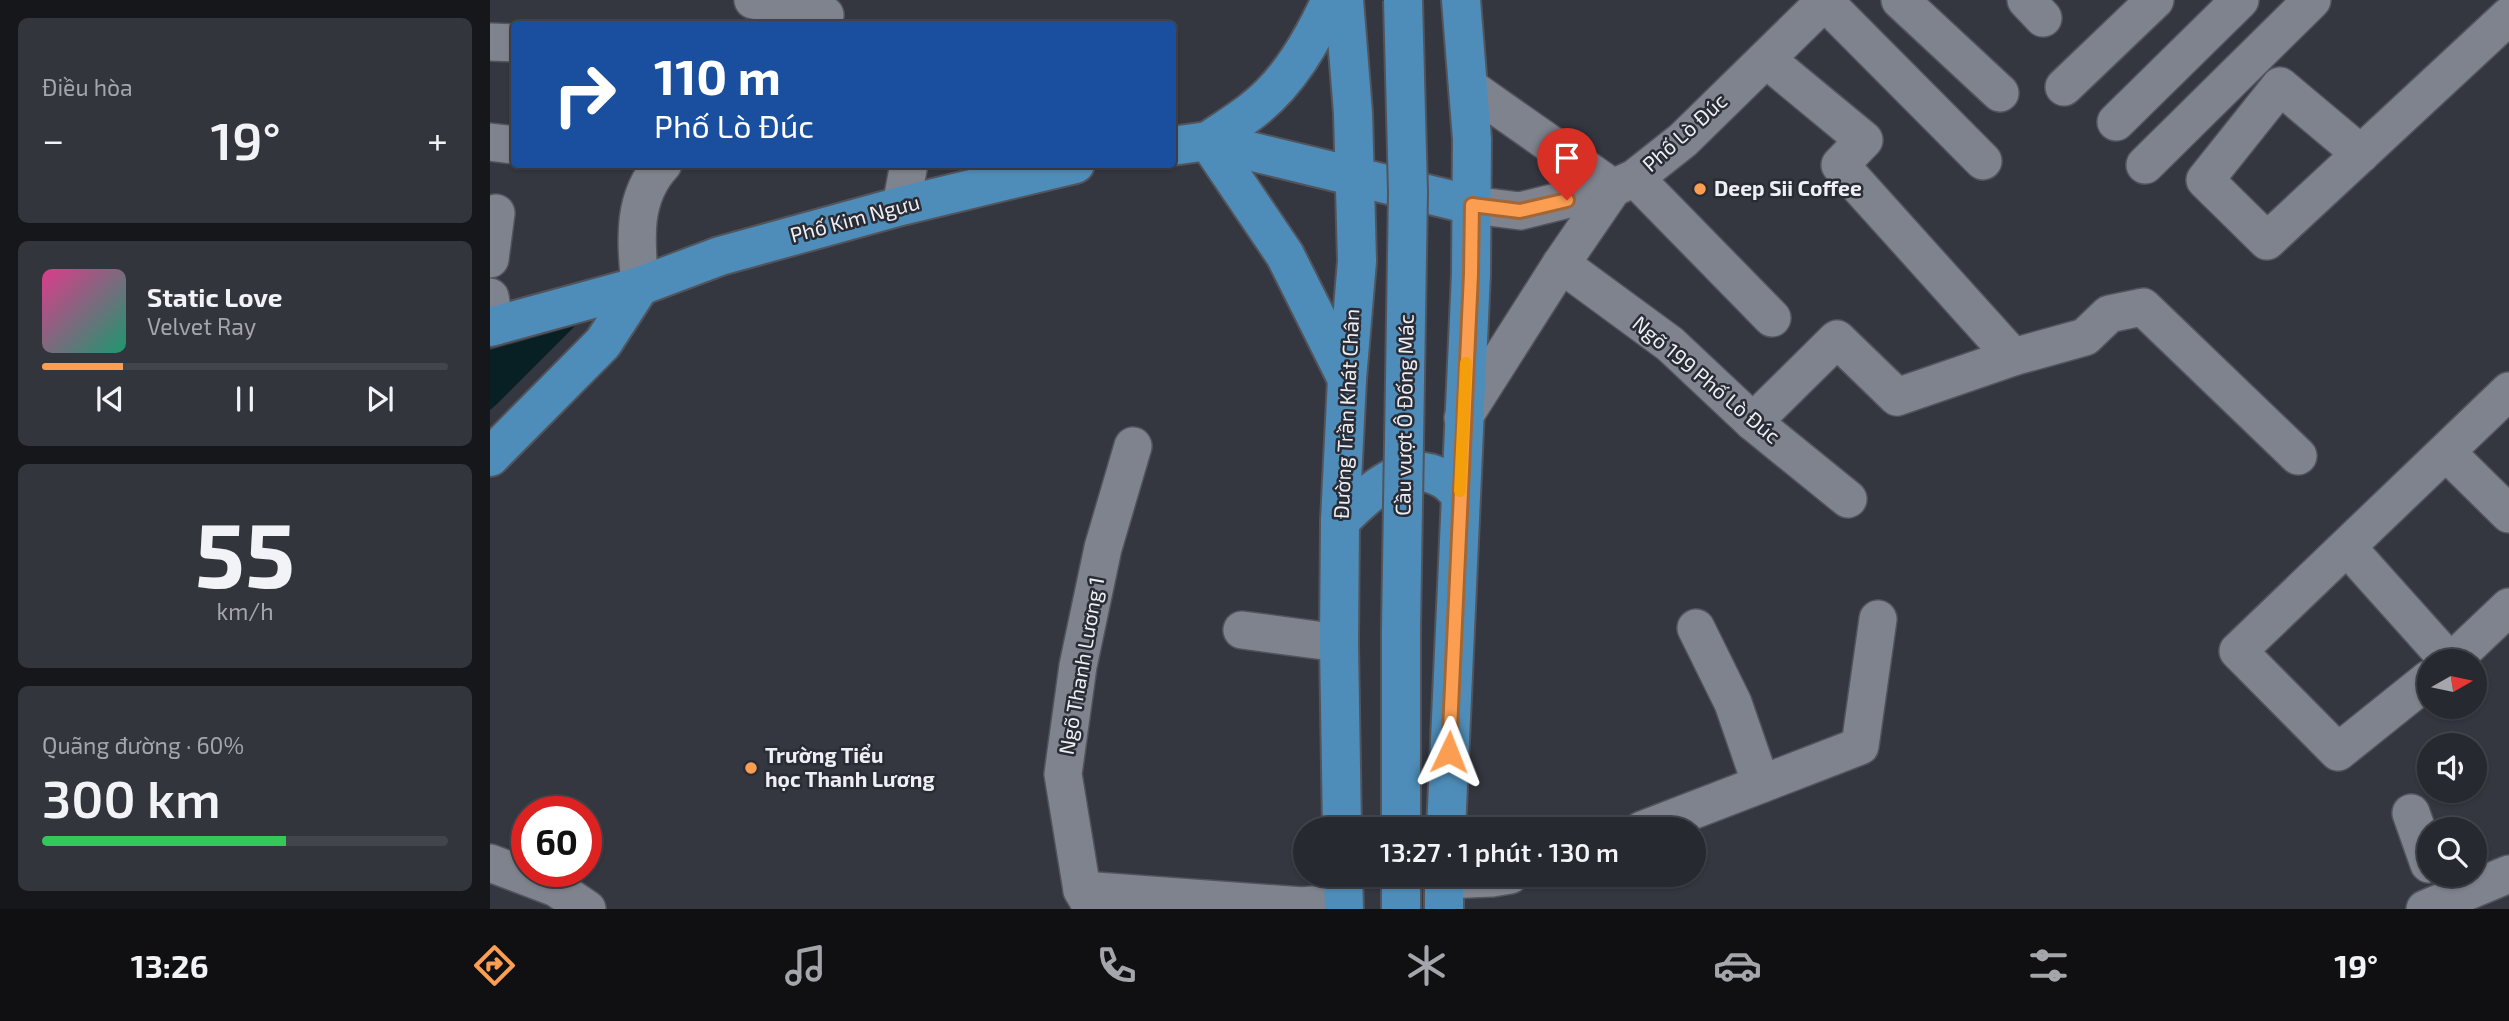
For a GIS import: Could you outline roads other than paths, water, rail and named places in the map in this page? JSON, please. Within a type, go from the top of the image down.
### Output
[{"type":"main road","points":[[1190,144],[1255,109],[1285,78],[1314,37],[1331,0]]},
{"type":"main road","name":"Đường Trần Khát Chân","points":[[1342,817],[1340,521],[1347,379],[1357,261],[1356,177],[1344,0]]},
{"type":"main road","name":"Cầu vượt Ô Đống Mác","points":[[1401,817],[1408,192],[1403,0]]},
{"type":"main road","points":[[1447,817],[1472,205],[1469,87],[1461,0]]},
{"type":"main road","points":[[1190,144],[1356,177],[1472,205]]},
{"type":"main road","points":[[1190,144],[1285,254],[1347,379]]},
{"type":"main road","name":"Phố Kim Ngưu","points":[[492,317],[640,286],[720,256],[901,206],[1058,168]]},
{"type":"main road","points":[[490,457],[603,343],[640,286]]},
{"type":"main road","points":[[1340,521],[1382,483],[1404,473],[1420,472],[1442,478],[1460,493]]},
{"type":"main road","points":[[1401,887],[1401,909]]},
{"type":"street","points":[[754,0],[826,13]]},
{"type":"street","points":[[1825,0],[1983,162]]},
{"type":"street","name":"Phố Lò Đúc","points":[[1472,205],[1520,211],[1624,183],[1683,140],[1825,0]]},
{"type":"street","points":[[1900,0],[2000,93]]},
{"type":"street","points":[[2064,88],[2155,0]]},
{"type":"street","points":[[2116,122],[2240,0]]},
{"type":"street","points":[[2144,165],[2312,0]]},
{"type":"street","points":[[2361,155],[2509,16]]},
{"type":"street","points":[[490,42],[511,43]]},
{"type":"street","points":[[1766,58],[1864,141],[1840,165],[2013,357]]},
{"type":"street","points":[[1469,87],[1624,183],[1772,318]]},
{"type":"street","points":[[490,142],[511,145]]},
{"type":"street","points":[[901,206],[908,168]]},
{"type":"street","points":[[640,286],[636,239],[647,169]]},
{"type":"street","points":[[1463,418],[1561,264],[1624,183]]},
{"type":"street","points":[[490,259],[496,213]]},
{"type":"street","name":"Ngõ 199 Phố Lò Đúc","points":[[1561,264],[1670,344],[1754,422],[1848,499]]},
{"type":"street","points":[[1754,422],[1837,339],[1897,397],[2013,357],[2085,337],[2109,314],[2143,307],[2298,456]]},
{"type":"street","points":[[2417,689],[2338,752],[2238,651],[2509,391]]},
{"type":"street","name":"Ngõ Thanh Lương 1","points":[[1088,899],[1063,775],[1078,666],[1097,574],[1133,446]]},
{"type":"street","points":[[2446,452],[2509,514]]},
{"type":"street","points":[[2347,547],[2439,649]]},
{"type":"street","points":[[2465,649],[2509,607]]},
{"type":"street","points":[[1676,817],[1860,746],[1878,619]]},
{"type":"street","points":[[1696,628],[1733,703],[1761,784]]},
{"type":"street","points":[[1242,631],[1339,643]]},
{"type":"street","points":[[2410,813],[2417,832]]},
{"type":"street","points":[[490,863],[556,888],[587,909]]},
{"type":"street","points":[[2437,899],[2509,874]]},
{"type":"street","points":[[1088,899],[1303,906],[1343,895]]},
{"type":"place","name":"Deep Sii Coffee","points":[[1700,189]]},
{"type":"place","name":"Trường Tiểu học Thanh Lương","points":[[751,768]]}]
